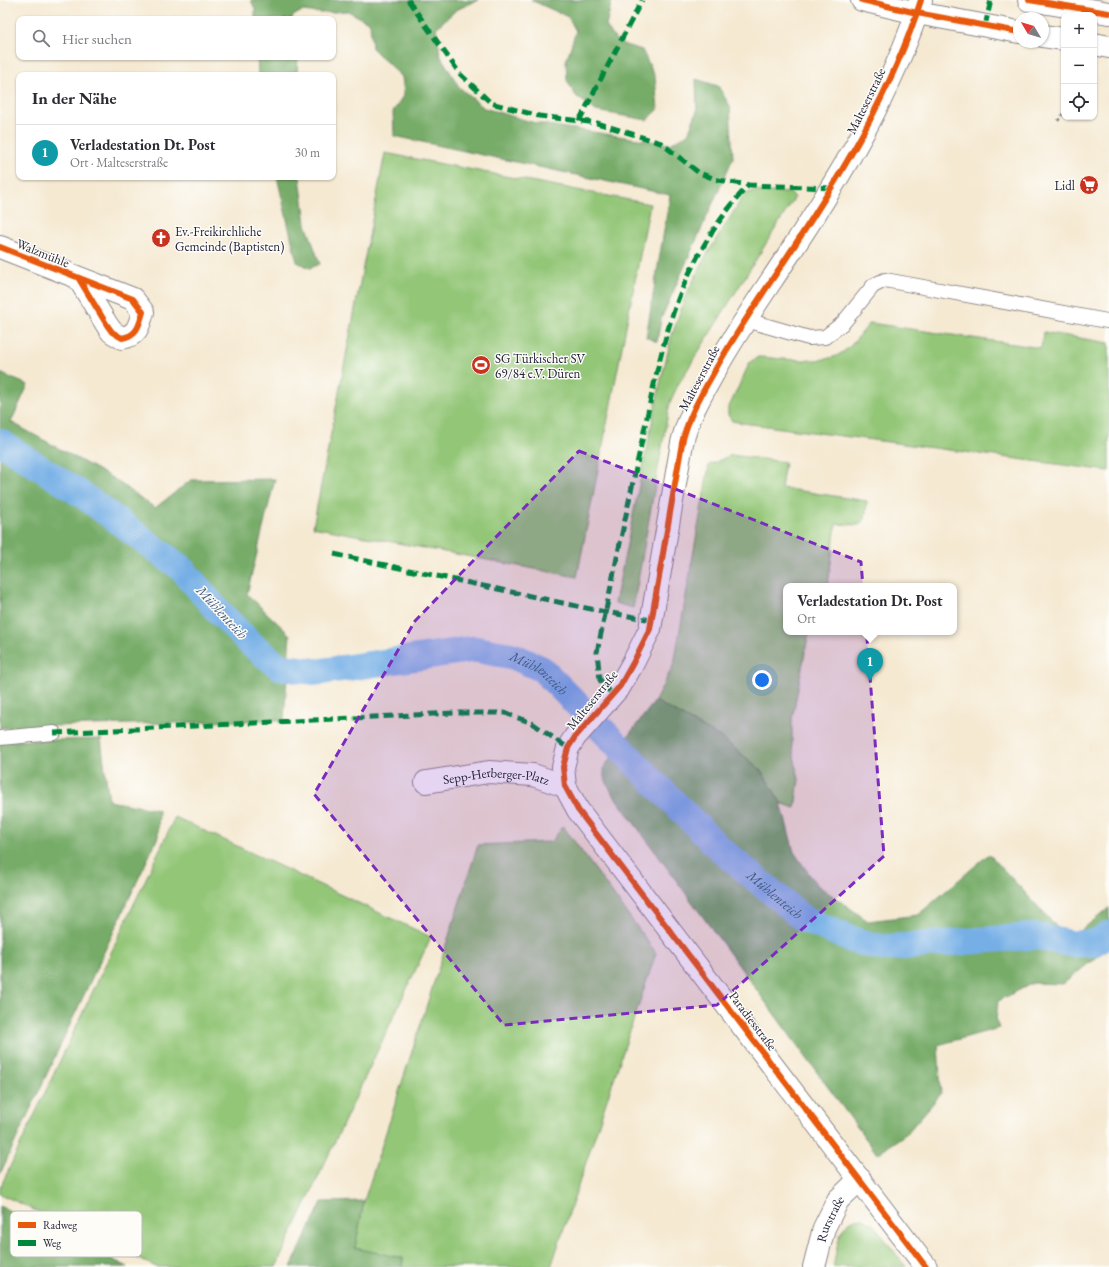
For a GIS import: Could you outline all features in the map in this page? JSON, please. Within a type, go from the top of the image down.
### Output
[{"type":"street","points":[[862,0],[919,6],[1013,30]]},
{"type":"street","points":[[1030,0],[1109,13]]},
{"type":"street","name":"Malteserstraße","points":[[566,786],[563,767],[568,748],[575,736],[620,686],[650,629],[686,426],[703,390],[731,342],[805,230],[856,148],[896,64],[919,6]]},
{"type":"street","points":[[1049,37],[1061,39]]},
{"type":"street","points":[[1097,45],[1109,47]]},
{"type":"street","name":"Walzmühle","points":[[0,247],[79,279]]},
{"type":"street","name":"Sepp-Herberger-Platz","points":[[426,782],[489,772],[533,775],[566,786]]},
{"type":"street","name":"Paradiesstraße","points":[[566,786],[578,810],[926,1267]]},
{"type":"street","name":"Rurstraße","points":[[814,1267],[824,1228],[838,1200],[860,1179]]},
{"type":"lane","points":[[746,320],[809,338],[825,337],[843,323],[873,286],[885,280],[1107,321]]},
{"type":"lane","points":[[0,738],[54,733]]},
{"type":"path","points":[[1058,121],[1061,116]]},
{"type":"highlighted area","points":[[579,451],[861,562],[884,856],[717,1005],[504,1025],[314,794],[415,621]]},
{"type":"green space","points":[[251,0],[478,0],[456,10],[436,28],[440,55],[459,87],[484,108],[535,123],[670,144],[688,134],[697,111],[696,79],[718,86],[730,106],[733,158],[661,319],[657,342],[646,337],[670,195],[394,136],[393,112],[404,94],[402,77],[372,48],[370,23],[348,11],[321,13],[302,11],[293,16],[255,16],[255,9]]},
{"type":"green space","points":[[531,0],[612,0],[606,26],[618,43],[642,50],[655,77],[658,110],[647,120],[596,111],[576,96],[567,80],[566,61],[576,31],[568,17]]},
{"type":"green space","points":[[257,60],[298,60],[297,72],[258,72]]},
{"type":"green space","name":"SG Türkischer SV 69/84 e.V. Düren","points":[[385,153],[650,204],[577,577],[313,527]]},
{"type":"green space","points":[[278,180],[300,180],[306,224],[320,264],[310,268],[297,262]]},
{"type":"green space","points":[[753,191],[790,193],[795,197],[679,383],[670,402],[633,608],[615,603],[660,384],[672,335],[685,297],[706,256],[744,195]]},
{"type":"green space","points":[[870,323],[1041,348],[1044,332],[1109,343],[1109,471],[732,421],[728,415],[728,409],[750,362],[758,357],[812,360],[832,357],[840,354],[848,348]]},
{"type":"green space","points":[[0,373],[28,385],[11,422],[114,479],[155,508],[191,480],[275,479],[247,594],[290,635],[284,720],[0,728]]},
{"type":"green space","points":[[731,455],[785,462],[781,488],[867,501],[865,519],[859,525],[836,524],[828,583],[783,583],[783,635],[808,635],[792,719],[792,747],[799,779],[795,808],[781,803],[760,769],[720,737],[655,701],[674,664],[709,465]]},
{"type":"green space","points":[[655,701],[720,737],[760,769],[781,803],[794,852],[816,884],[868,921],[918,915],[989,854],[1069,940],[1109,908],[1109,947],[1063,984],[1033,983],[998,1001],[996,1021],[999,1028],[938,1045],[941,1094],[907,1133],[877,1154],[612,793],[604,777],[604,767]]},
{"type":"green space","points":[[101,739],[109,801],[159,810],[158,837],[0,1174],[0,741]]},
{"type":"green space","points":[[175,817],[431,937],[276,1267],[156,1267],[135,1257],[142,1257],[142,1211],[36,1211],[0,1194],[0,1188]]},
{"type":"green space","points":[[563,826],[656,953],[551,1267],[402,1267],[403,1259],[355,1248],[364,1201],[478,845],[551,842]]},
{"type":"green space","points":[[364,1201],[355,1248],[403,1258],[402,1267],[291,1267],[322,1202]]},
{"type":"green space","points":[[0,1206],[10,1211],[10,1257],[107,1257],[128,1267],[0,1267]]},
{"type":"green space","points":[[863,1219],[874,1225],[906,1267],[833,1267],[838,1240],[844,1228],[853,1220]]},
{"type":"waterway","name":"Mühlenteich","points":[[0,442],[84,496],[181,568],[217,610],[251,644],[280,667],[318,672],[474,649],[513,656],[542,669],[720,849],[804,919],[853,940],[883,948],[1035,936],[1072,944],[1094,943],[1109,934]]},
{"type":"marked path","points":[[408,0],[460,74],[491,103],[539,116],[597,123],[661,143],[699,173],[718,180],[749,185],[832,188]]},
{"type":"marked path","points":[[579,121],[642,0]]},
{"type":"marked path","points":[[985,26],[991,0]]},
{"type":"marked path","points":[[612,694],[600,680],[597,652],[660,357],[676,305],[692,268],[712,232],[736,199],[749,185]]},
{"type":"marked path","points":[[334,554],[605,612],[652,620]]},
{"type":"marked path","points":[[54,733],[454,713],[505,713],[532,723],[568,748]]},
{"type":"cycle path","points":[[862,0],[917,13],[1013,31]]},
{"type":"cycle path","points":[[921,0],[895,68],[863,133],[807,227],[731,342],[695,406],[682,443],[650,629],[620,686],[575,737],[568,748],[563,767],[565,786],[578,810],[926,1267]]},
{"type":"cycle path","points":[[1029,0],[1109,13]]},
{"type":"cycle path","points":[[0,247],[133,299],[143,312],[135,332],[122,338],[112,332],[79,279]]},
{"type":"place","name":"Lidl","points":[[1089,185]]},
{"type":"place","name":"Ev.-Freikirchliche Gemeinde (Baptisten)","points":[[161,238]]},
{"type":"place","name":"SG Türkischer SV 69/84 e.V. Düren","points":[[481,365]]},
{"type":"place","name":"Verladestation Dt. Post","points":[[870,681]]}]
